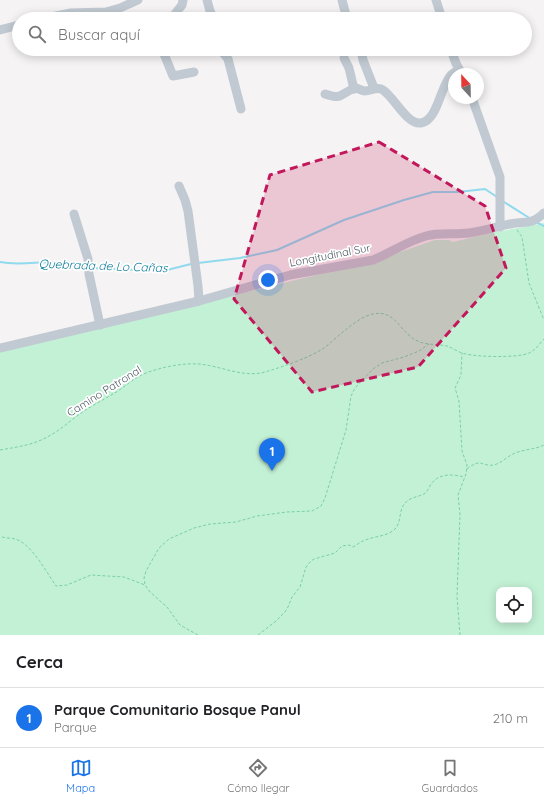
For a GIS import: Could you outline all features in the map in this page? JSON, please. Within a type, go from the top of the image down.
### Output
[{"type":"street","points":[[106,12],[138,0]]},
{"type":"street","points":[[176,12],[182,5],[183,0]]},
{"type":"street","points":[[207,0],[210,12]]},
{"type":"street","points":[[342,0],[345,12]]},
{"type":"street","points":[[436,0],[440,12]]},
{"type":"street","points":[[0,30],[12,27]]},
{"type":"street","points":[[165,56],[173,76],[194,72]]},
{"type":"street","points":[[226,56],[228,59],[241,109]]},
{"type":"street","points":[[362,56],[374,88]]},
{"type":"street","points":[[454,56],[459,68]]},
{"type":"street","points":[[344,58],[349,68],[354,89]]},
{"type":"street","points":[[326,94],[335,98],[340,97],[354,89],[364,91],[374,88],[382,89],[407,115],[415,122],[419,123],[426,122],[434,114],[448,80]]},
{"type":"street","points":[[474,104],[500,177],[500,227]]},
{"type":"street","points":[[179,186],[188,211],[199,301]]},
{"type":"street","name":"Longitudinal Sur","points":[[0,348],[199,301],[290,275],[373,260],[386,255],[409,242],[425,236],[469,233],[511,224],[534,221],[544,213]]},
{"type":"street","points":[[74,214],[88,260],[89,274],[100,325]]},
{"type":"path","points":[[511,224],[522,237],[528,283],[544,320]]},
{"type":"path","name":"Camino Patronal","points":[[0,450],[27,445],[49,437],[83,411],[114,394],[144,374],[158,369],[200,364],[242,373],[251,374],[264,372],[311,356],[359,320],[372,314],[384,313],[389,315],[406,333],[419,342],[448,346],[462,353],[475,356],[525,355],[531,353],[544,339]]},
{"type":"path","points":[[145,586],[144,578],[146,571],[160,548],[169,539],[194,528],[210,524],[236,522],[257,516],[280,513],[312,511],[321,506],[342,445],[346,430],[351,396],[355,388],[373,369],[382,363],[404,358],[419,351],[429,344]]},
{"type":"path","points":[[460,635],[457,596],[460,514],[458,495],[465,477],[467,465],[462,451],[460,401],[455,388],[461,375],[462,353]]},
{"type":"path","points":[[467,470],[473,464],[480,462],[492,465],[501,462],[514,454],[526,450],[536,449],[544,445]]},
{"type":"path","points":[[258,635],[285,612],[292,596],[300,587],[306,567],[310,561],[335,553],[342,546],[353,546],[362,541],[392,531],[396,528],[398,523],[402,506],[408,500],[424,494],[432,483],[438,478],[454,474],[465,477]]},
{"type":"path","points":[[2,537],[16,539],[25,545],[38,558],[56,586],[67,585],[90,575],[124,578],[135,581],[145,586],[167,607],[180,625],[198,635]]},
{"type":"highlighted area","points":[[379,142],[485,206],[506,268],[418,367],[312,392],[234,299],[270,175]]},
{"type":"green space","points":[[544,223],[544,635],[0,635],[0,352],[390,257],[435,240],[449,240],[453,242]]},
{"type":"waterway","name":"Quebrada de Lo Cañas","points":[[198,263],[240,258],[277,250],[344,220],[433,192],[458,192],[485,189],[497,197]]},
{"type":"waterway","name":"Quebrada de Lo Cañas","points":[[504,202],[531,219]]},
{"type":"waterway","name":"Quebrada de Lo Cañas","points":[[536,222],[544,226]]},
{"type":"waterway","name":"Quebrada de Lo Cañas","points":[[0,262],[15,264],[59,262],[86,267]]},
{"type":"waterway","name":"Quebrada de Lo Cañas","points":[[91,268],[163,271],[191,264]]},
{"type":"place","name":"Parque Comunitario Bosque Panul","points":[[272,471]]}]
